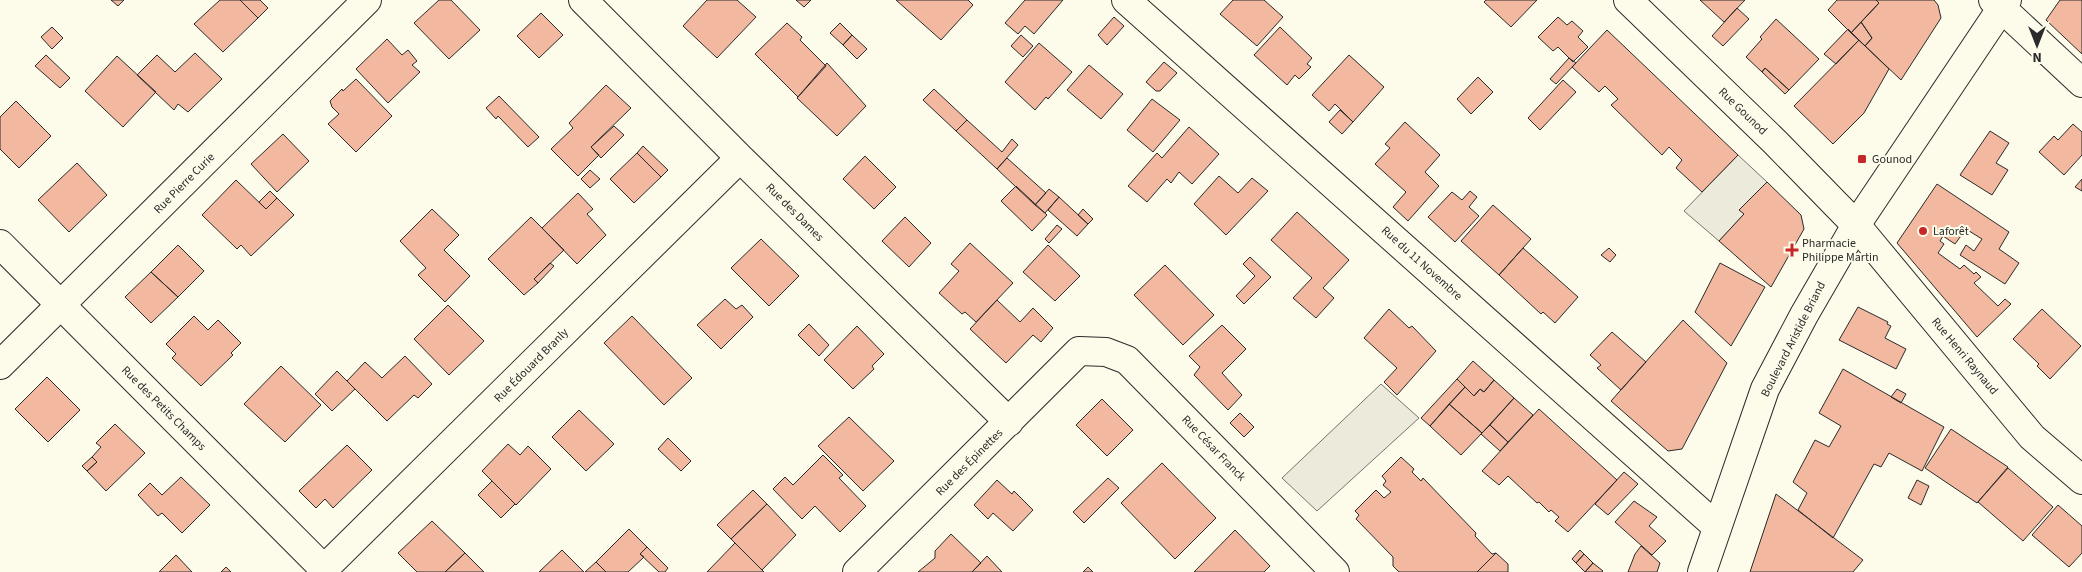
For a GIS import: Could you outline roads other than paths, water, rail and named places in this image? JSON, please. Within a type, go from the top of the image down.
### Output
[{"type":"street","name":"Rue Pierre Curie","points":[[0,366],[367,0]]},
{"type":"street","name":"Rue des Dames","points":[[583,0],[740,158],[1009,422]]},
{"type":"street","name":"Rue du 11 Novembre","points":[[1126,0],[1717,527]]},
{"type":"street","name":"Rue Gounod","points":[[1628,0],[1775,142],[1856,225]]},
{"type":"street","name":"Boulevard Aristide Briand","points":[[1702,572],[1765,389],[1804,315],[1856,225],[2000,3]]},
{"type":"street","points":[[2000,3],[2082,83]]},
{"type":"street","name":"Rue Édouard Branly","points":[[324,571],[740,158]]},
{"type":"street","name":"Rue Henri Raynaud","points":[[1856,225],[2032,437],[2082,480]]},
{"type":"street","name":"Rue des Petits Champs","points":[[0,244],[324,571]]},
{"type":"street","name":"Rue des Épinettes","points":[[857,572],[1080,351]]},
{"type":"street","name":"Rue César Franck","points":[[1080,351],[1106,352],[1128,360],[1335,572]]},
{"type":"place","name":"Gounod","points":[[1862,159]]},
{"type":"place","name":"Laforêt","points":[[1923,231]]},
{"type":"place","name":"Pharmacie Philippe Martin","points":[[1792,250]]}]
